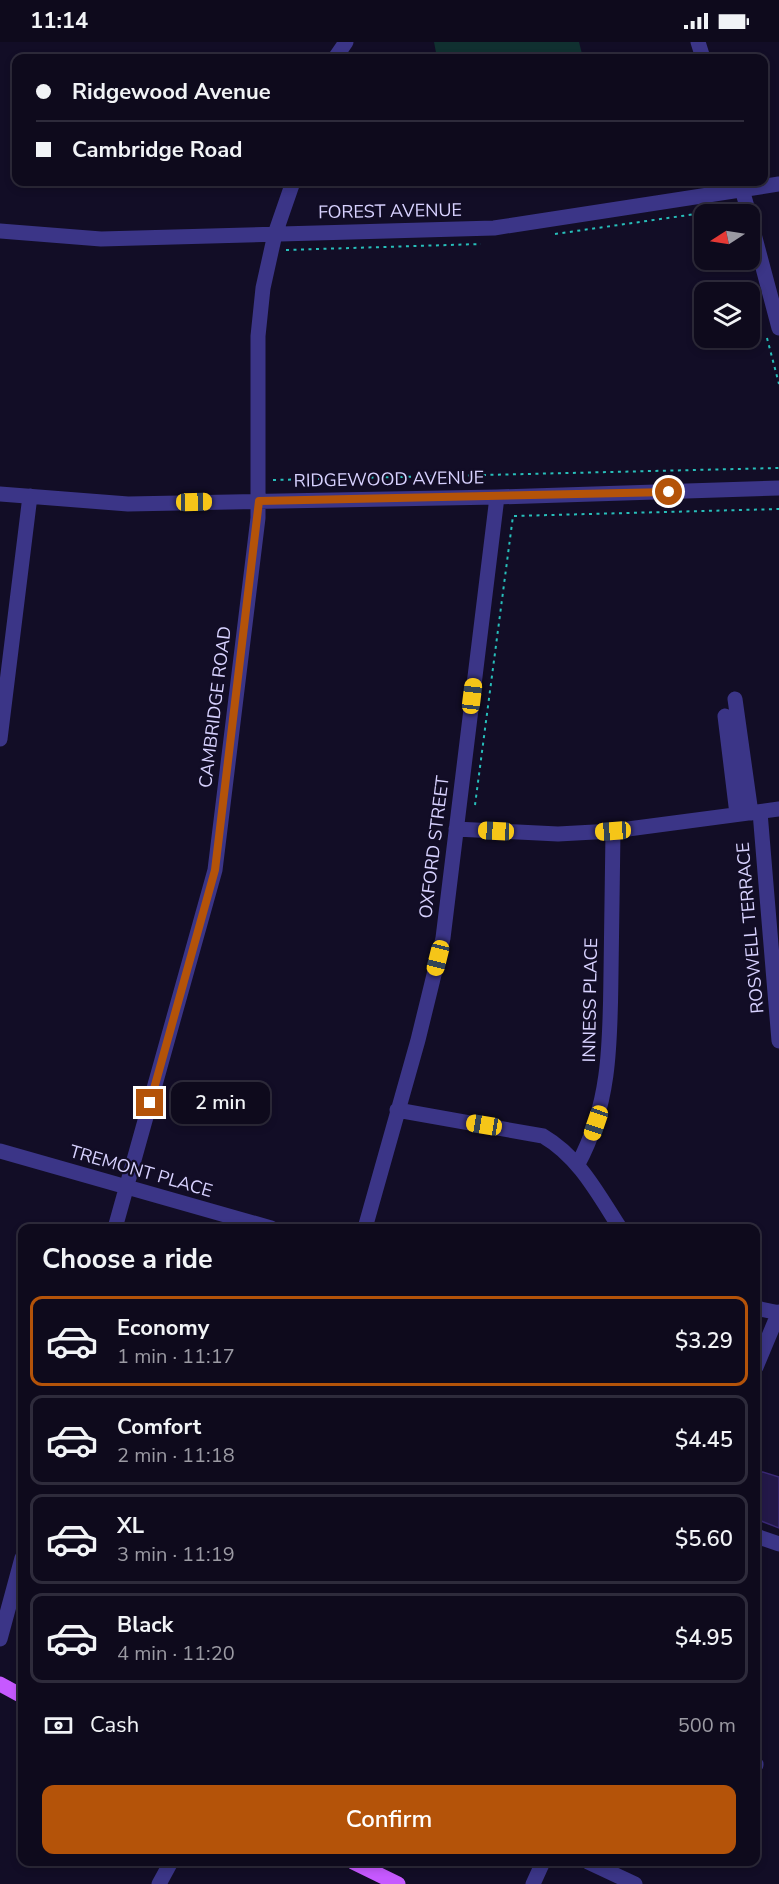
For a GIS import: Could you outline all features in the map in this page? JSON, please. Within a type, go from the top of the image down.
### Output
[{"type":"main road","points":[[0,1684],[18,1694]]},
{"type":"main road","points":[[361,1866],[398,1884]]},
{"type":"street","name":"CAMBRIDGE ROAD","points":[[116,1224],[215,870],[259,501],[258,336],[262,288],[275,234],[291,186]]},
{"type":"street","name":"FOREST AVENUE","points":[[0,231],[101,239],[494,228],[741,186]]},
{"type":"street","points":[[741,186],[746,204]]},
{"type":"street","points":[[760,257],[779,328]]},
{"type":"street","name":"RIDGEWOOD AVENUE","points":[[0,494],[128,504],[497,497],[779,488]]},
{"type":"street","points":[[0,739],[30,496]]},
{"type":"street","name":"OXFORD STREET","points":[[366,1224],[443,938],[497,497]]},
{"type":"street","points":[[735,699],[749,813]]},
{"type":"street","points":[[724,716],[749,813]]},
{"type":"street","points":[[456,829],[558,834],[613,831],[779,809]]},
{"type":"street","name":"ROSWELL TERRACE","points":[[749,813],[779,1041]]},
{"type":"street","name":"INNESS PLACE","points":[[578,1164],[590,1142],[603,1104],[610,1062],[613,831]]},
{"type":"street","points":[[397,1110],[543,1137],[557,1145],[578,1164],[617,1224]]},
{"type":"street","name":"TREMONT PLACE","points":[[0,1150],[257,1224]]},
{"type":"street","points":[[760,1309],[779,1312],[775,1332],[760,1360]]},
{"type":"street","points":[[760,1327],[775,1332]]},
{"type":"street","points":[[760,1537],[779,1544]]},
{"type":"street","points":[[0,1639],[18,1573]]},
{"type":"street","points":[[159,1884],[169,1866]]},
{"type":"street","points":[[533,1884],[541,1866]]},
{"type":"street","points":[[597,1866],[635,1884]]},
{"type":"path","points":[[553,235],[694,215]]},
{"type":"path","points":[[283,250],[488,243]]},
{"type":"path","points":[[272,470],[273,481],[779,468]]},
{"type":"path","points":[[475,806],[513,516],[779,509]]},
{"type":"green space","points":[[434,42],[579,42],[582,54],[436,54]]},
{"type":"building","points":[[760,1471],[779,1477],[779,1528],[760,1521]]},
{"type":"route","points":[[150,1103],[215,870],[259,501],[669,492]]}]
